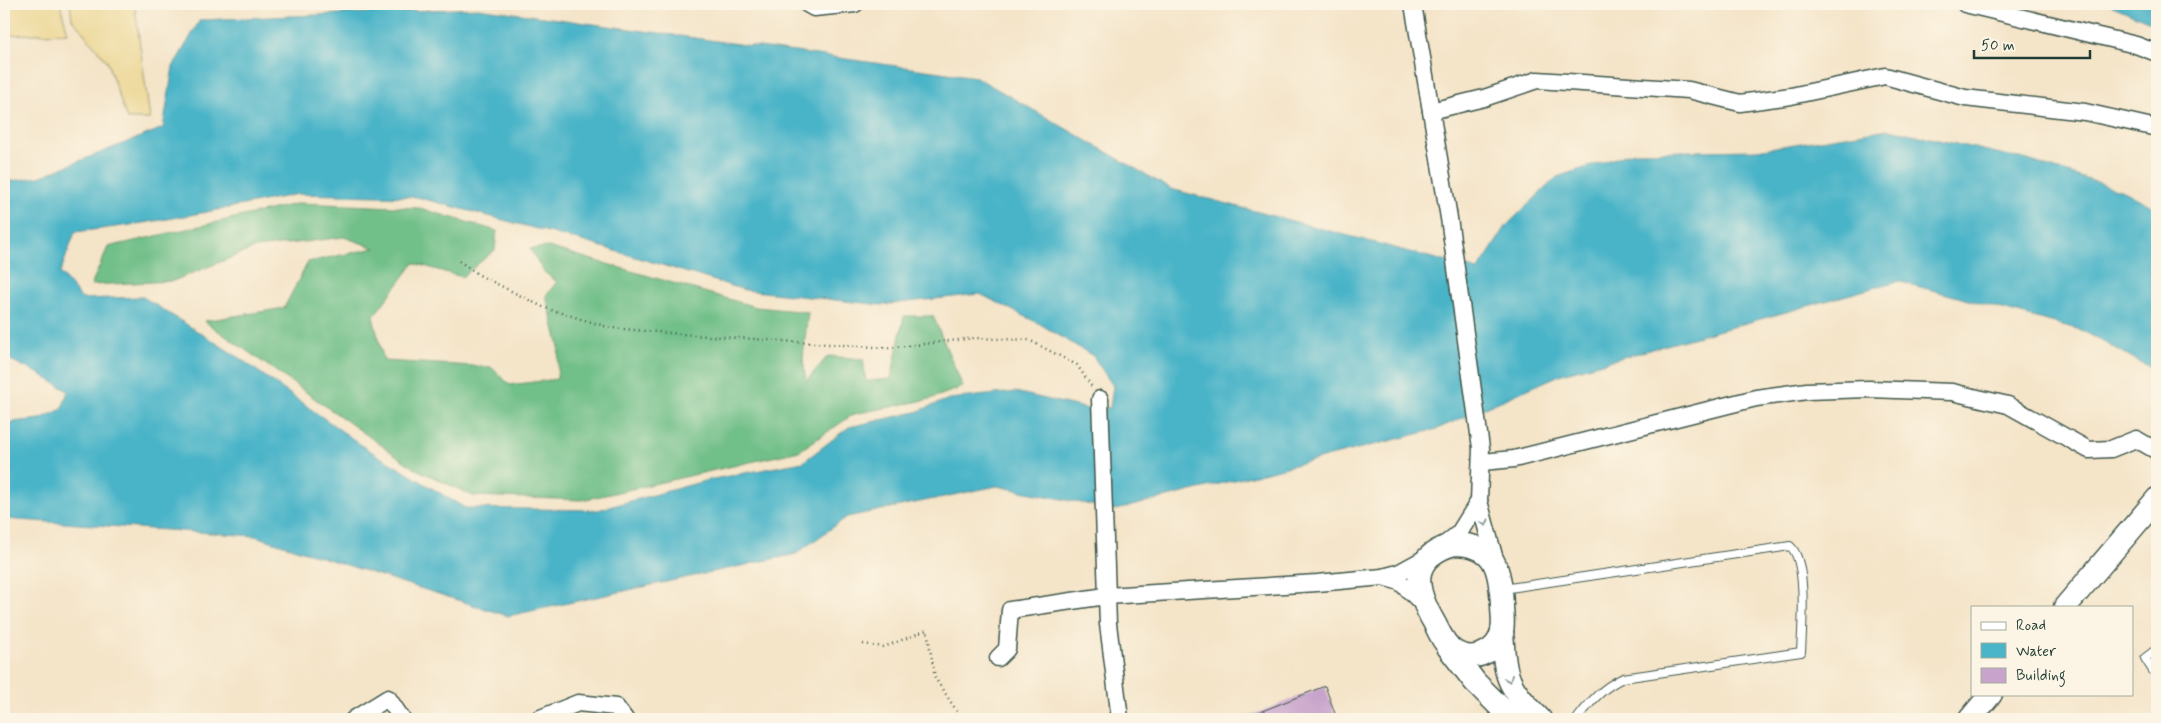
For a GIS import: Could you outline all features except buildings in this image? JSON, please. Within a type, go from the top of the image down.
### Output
[{"type":"street","points":[[807,4],[814,8],[855,4]]},
{"type":"street","points":[[1413,4],[1449,218],[1482,455],[1479,501],[1497,566],[1501,590],[1504,669],[1510,684],[1519,698],[1540,719]]},
{"type":"street","points":[[1965,4],[2136,45],[2157,53]]},
{"type":"street","points":[[1431,111],[1484,98],[1536,80],[1689,90],[1740,103],[1791,96],[1885,76],[1965,98],[2085,112],[2157,128]]},
{"type":"street","points":[[1482,455],[1514,459],[1756,398],[1807,391],[1869,389],[1952,392],[2008,405],[2089,450],[2111,449],[2136,439],[2157,450]]},
{"type":"street","points":[[1100,399],[1106,596],[1120,719]]},
{"type":"street","points":[[2066,606],[2157,499]]},
{"type":"street","points":[[998,658],[1007,649],[1010,610],[1106,596],[1383,577],[1404,570],[1436,551],[1459,533],[1479,501]]},
{"type":"street","points":[[1497,566],[1489,555],[1479,548],[1466,544],[1454,544],[1436,551],[1423,566],[1419,578],[1419,590],[1423,604],[1447,645],[1475,682],[1512,719]]},
{"type":"street","points":[[1383,577],[1400,582],[1423,604]]},
{"type":"street","points":[[1447,645],[1454,652],[1463,656],[1483,655],[1499,641],[1502,631]]},
{"type":"street","points":[[1970,719],[1989,696]]},
{"type":"street","points":[[354,719],[388,698],[402,719]]},
{"type":"street","points":[[538,719],[578,703],[616,707],[626,719]]},
{"type":"lane","points":[[1501,590],[1790,546],[1793,548],[1799,562],[1803,606],[1801,652],[1623,678],[1597,694],[1578,719]]},
{"type":"lane","points":[[2157,649],[2145,658],[2157,677]]},
{"type":"path","points":[[459,261],[480,276],[545,308],[611,328],[693,336],[889,348],[975,338],[1029,340],[1077,365],[1100,399]]},
{"type":"path","points":[[863,644],[884,647],[928,630],[936,678],[962,719]]},
{"type":"green space","points":[[300,203],[419,208],[497,231],[495,250],[462,277],[414,263],[373,317],[384,361],[491,367],[510,385],[557,379],[559,347],[546,295],[557,282],[544,272],[530,249],[548,247],[756,307],[808,312],[803,358],[806,381],[828,356],[863,359],[866,381],[891,379],[904,316],[933,316],[963,387],[930,399],[854,414],[799,451],[583,500],[473,496],[414,468],[204,321],[284,308],[308,262],[375,248],[344,237],[255,248],[173,281],[91,285],[108,247]]},
{"type":"sand","points":[[4,4],[60,4],[68,33],[4,35]]},
{"type":"sand","points":[[70,4],[143,4],[135,8],[150,119],[127,119],[107,61],[72,19]]},
{"type":"water","points":[[2108,4],[2157,4],[2157,25]]},
{"type":"water","points":[[478,8],[976,77],[1171,189],[1478,270],[1507,225],[1557,177],[1634,152],[1757,150],[1889,129],[2028,160],[2126,192],[2157,209],[2157,371],[2081,330],[1898,281],[1562,374],[1437,429],[1116,510],[997,486],[847,517],[796,554],[508,616],[255,536],[4,519],[4,423],[40,419],[62,409],[68,391],[38,373],[4,357],[4,182],[39,177],[163,128],[173,67],[200,20]],"holes":[[[298,194],[417,197],[582,241],[745,290],[881,305],[980,294],[1040,324],[1093,356],[1113,386],[1110,408],[1089,409],[1015,392],[949,399],[916,412],[849,427],[803,462],[708,480],[598,510],[465,508],[367,449],[235,355],[143,297],[82,299],[60,273],[75,232],[215,211]]]}]
